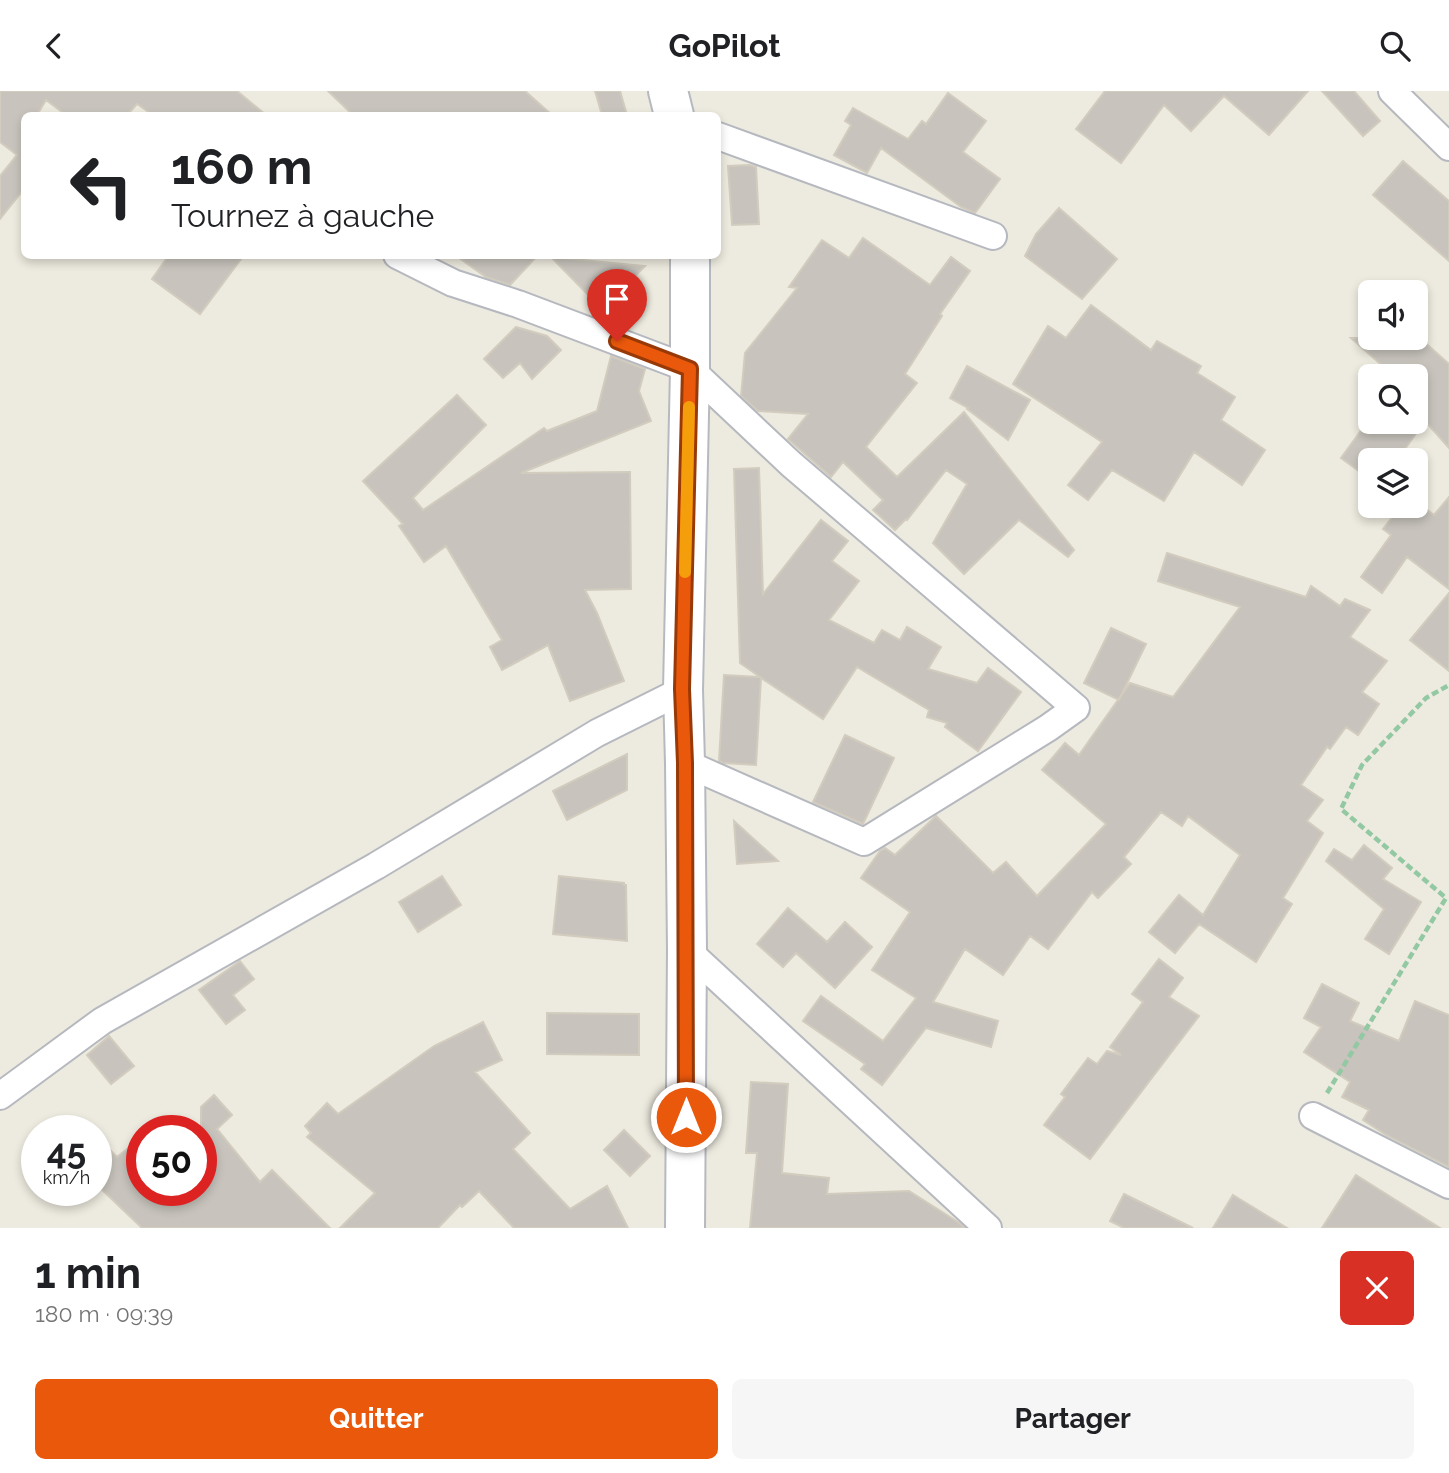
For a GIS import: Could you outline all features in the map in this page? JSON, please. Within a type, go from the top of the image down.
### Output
[{"type":"main road","points":[[668,91],[673,112]]},
{"type":"main road","points":[[685,1228],[687,950],[682,689],[690,259]]},
{"type":"street","points":[[1392,91],[1449,147]]},
{"type":"street","points":[[721,137],[993,236]]},
{"type":"street","points":[[405,259],[453,283],[518,304],[690,369],[791,464],[1076,708],[1048,729],[864,842],[685,763]]},
{"type":"street","points":[[0,1096],[102,1021],[376,866],[597,733],[682,689]]},
{"type":"street","points":[[687,950],[988,1228]]},
{"type":"street","points":[[1313,1116],[1449,1185]]},
{"type":"path","points":[[1313,1116],[1447,898],[1341,809],[1362,765],[1426,698],[1449,685]]},
{"type":"building","points":[[0,91],[237,91],[262,112],[149,112],[137,104],[130,112],[62,112],[46,100],[39,112],[21,112],[21,193],[0,219],[0,176],[17,155],[0,142]]},
{"type":"building","points":[[328,91],[525,91],[549,112],[350,112]]},
{"type":"building","points":[[595,91],[620,91],[626,112],[601,112]]},
{"type":"building","points":[[1105,91],[1308,91],[1269,135],[1224,96],[1191,131],[1164,105],[1121,163],[1076,129]]},
{"type":"building","points":[[1322,91],[1354,91],[1380,121],[1363,136]]},
{"type":"building","points":[[948,93],[986,121],[963,152],[1000,179],[975,213],[961,207],[881,148],[867,173],[834,155],[851,125],[845,121],[853,108],[908,139],[922,121],[926,124]]},
{"type":"building","points":[[1403,161],[1449,201],[1449,261],[1373,195]]},
{"type":"building","points":[[728,166],[756,167],[759,224],[732,225]]},
{"type":"building","points":[[1059,208],[1117,259],[1082,299],[1025,256],[1036,234]]},
{"type":"building","points":[[863,238],[930,285],[951,257],[970,271],[940,314],[942,316],[905,374],[917,383],[866,447],[897,477],[964,412],[1074,550],[1068,557],[1019,520],[964,574],[933,543],[967,484],[946,470],[907,520],[895,530],[873,510],[883,500],[843,462],[831,477],[788,439],[808,414],[758,411],[741,396],[745,353],[797,288],[789,287],[822,240],[849,258]]},
{"type":"building","points":[[166,259],[241,259],[200,314],[152,279]]},
{"type":"building","points":[[461,259],[534,259],[510,285],[486,277]]},
{"type":"building","points":[[553,259],[645,266],[602,309]]},
{"type":"building","points":[[1091,305],[1151,350],[1157,341],[1201,366],[1197,373],[1235,397],[1221,420],[1265,450],[1242,485],[1194,452],[1164,501],[1112,470],[1088,500],[1068,485],[1102,442],[1013,384],[1048,326],[1066,338]]},
{"type":"building","points":[[516,327],[547,336],[561,350],[532,379],[520,363],[503,378],[484,359]]},
{"type":"building","points":[[1428,345],[1449,364],[1449,448],[1428,424],[1428,364],[1380,364],[1365,350],[1428,350]]},
{"type":"building","points":[[611,356],[645,369],[639,391],[651,421],[521,473],[630,472],[631,589],[585,590],[624,681],[570,701],[548,645],[502,670],[490,647],[502,640],[446,546],[424,562],[399,526],[403,524],[363,481],[457,395],[486,425],[413,498],[423,510],[544,428],[547,431],[597,411]]},
{"type":"building","points":[[967,366],[1030,400],[1008,440],[968,408],[950,398]]},
{"type":"building","points":[[1358,434],[1416,434],[1406,448],[1358,448],[1358,470],[1341,458]]},
{"type":"building","points":[[759,468],[763,594],[821,520],[848,541],[832,561],[859,581],[829,620],[874,643],[882,630],[900,640],[907,627],[941,647],[928,669],[977,683],[988,668],[1021,692],[978,751],[945,727],[947,723],[927,717],[929,710],[857,667],[823,719],[761,678],[756,765],[719,761],[724,675],[760,677],[740,663],[734,469]]},
{"type":"building","points":[[1449,497],[1449,589],[1407,557],[1382,593],[1361,577],[1391,535],[1383,529],[1392,518],[1428,518],[1428,510],[1434,515]]},
{"type":"building","points":[[1167,553],[1306,597],[1311,586],[1340,606],[1345,599],[1370,610],[1350,637],[1387,661],[1362,692],[1379,704],[1358,735],[1346,727],[1330,749],[1327,747],[1301,785],[1323,800],[1307,821],[1323,833],[1283,898],[1292,904],[1256,962],[1199,924],[1175,953],[1149,932],[1179,895],[1203,915],[1240,855],[1188,816],[1182,826],[1161,812],[1124,857],[1131,864],[1098,898],[1092,892],[1048,949],[1030,936],[1003,975],[965,949],[933,1002],[998,1021],[991,1047],[926,1028],[882,1085],[861,1069],[865,1064],[803,1021],[821,996],[883,1041],[916,998],[872,970],[910,912],[861,878],[880,851],[885,848],[895,855],[936,816],[993,873],[1006,862],[1037,896],[1106,824],[1042,770],[1065,743],[1079,755],[1130,683],[1173,697],[1240,607],[1158,581]]},
{"type":"building","points":[[1449,593],[1449,671],[1410,640]]},
{"type":"building","points":[[1111,628],[1146,644],[1119,700],[1084,683]]},
{"type":"building","points":[[845,735],[894,758],[863,824],[813,802]]},
{"type":"building","points":[[627,754],[627,790],[567,820],[553,791]]},
{"type":"building","points":[[734,821],[778,861],[737,864]]},
{"type":"building","points":[[1364,845],[1392,868],[1383,879],[1421,902],[1389,954],[1365,939],[1384,909],[1326,861],[1334,849],[1352,860]]},
{"type":"building","points":[[442,876],[461,905],[418,932],[399,902]]},
{"type":"building","points":[[559,876],[624,883],[627,941],[553,934]]},
{"type":"building","points":[[788,908],[827,942],[845,922],[872,947],[835,988],[796,953],[783,967],[757,944]]},
{"type":"building","points":[[1159,959],[1183,978],[1169,997],[1199,1016],[1090,1159],[1044,1125],[1065,1097],[1061,1094],[1088,1058],[1097,1064],[1107,1051],[1121,1055],[1110,1047],[1143,1002],[1132,994]]},
{"type":"building","points":[[240,961],[254,979],[233,995],[245,1010],[226,1024],[199,990]]},
{"type":"building","points":[[1322,984],[1359,1003],[1350,1021],[1399,1041],[1415,1001],[1449,1015],[1449,1167],[1386,1135],[1363,1120],[1369,1110],[1342,1097],[1350,1082],[1304,1052],[1321,1027],[1304,1018]]},
{"type":"building","points":[[547,1013],[639,1014],[639,1055],[547,1054]]},
{"type":"building","points":[[483,1022],[502,1060],[475,1072],[530,1133],[513,1149],[570,1209],[607,1186],[628,1228],[514,1228],[479,1191],[462,1207],[460,1205],[438,1228],[340,1228],[375,1193],[307,1137],[311,1133],[305,1126],[327,1103],[338,1114],[434,1046]]},
{"type":"building","points":[[109,1036],[134,1066],[111,1084],[87,1055]]},
{"type":"building","points":[[751,1082],[788,1084],[782,1173],[829,1178],[827,1194],[909,1191],[965,1228],[750,1228],[757,1153],[746,1153]]},
{"type":"building","points":[[214,1095],[232,1115],[217,1129],[217,1115],[201,1115],[201,1107]]},
{"type":"building","points":[[217,1129],[260,1182],[272,1170],[330,1228],[142,1228],[112,1199],[112,1152],[117,1157],[126,1150],[126,1206],[217,1206]]},
{"type":"building","points":[[624,1130],[650,1156],[630,1176],[604,1150]]},
{"type":"building","points":[[1356,1175],[1440,1228],[1322,1228]]},
{"type":"building","points":[[1124,1194],[1193,1228],[1124,1228],[1110,1221]]},
{"type":"building","points":[[1233,1195],[1287,1228],[1213,1228]]},
{"type":"slow traffic","points":[[685,572],[689,407]]},
{"type":"route","points":[[617,341],[690,369],[682,689],[687,950],[686,1117]]}]
